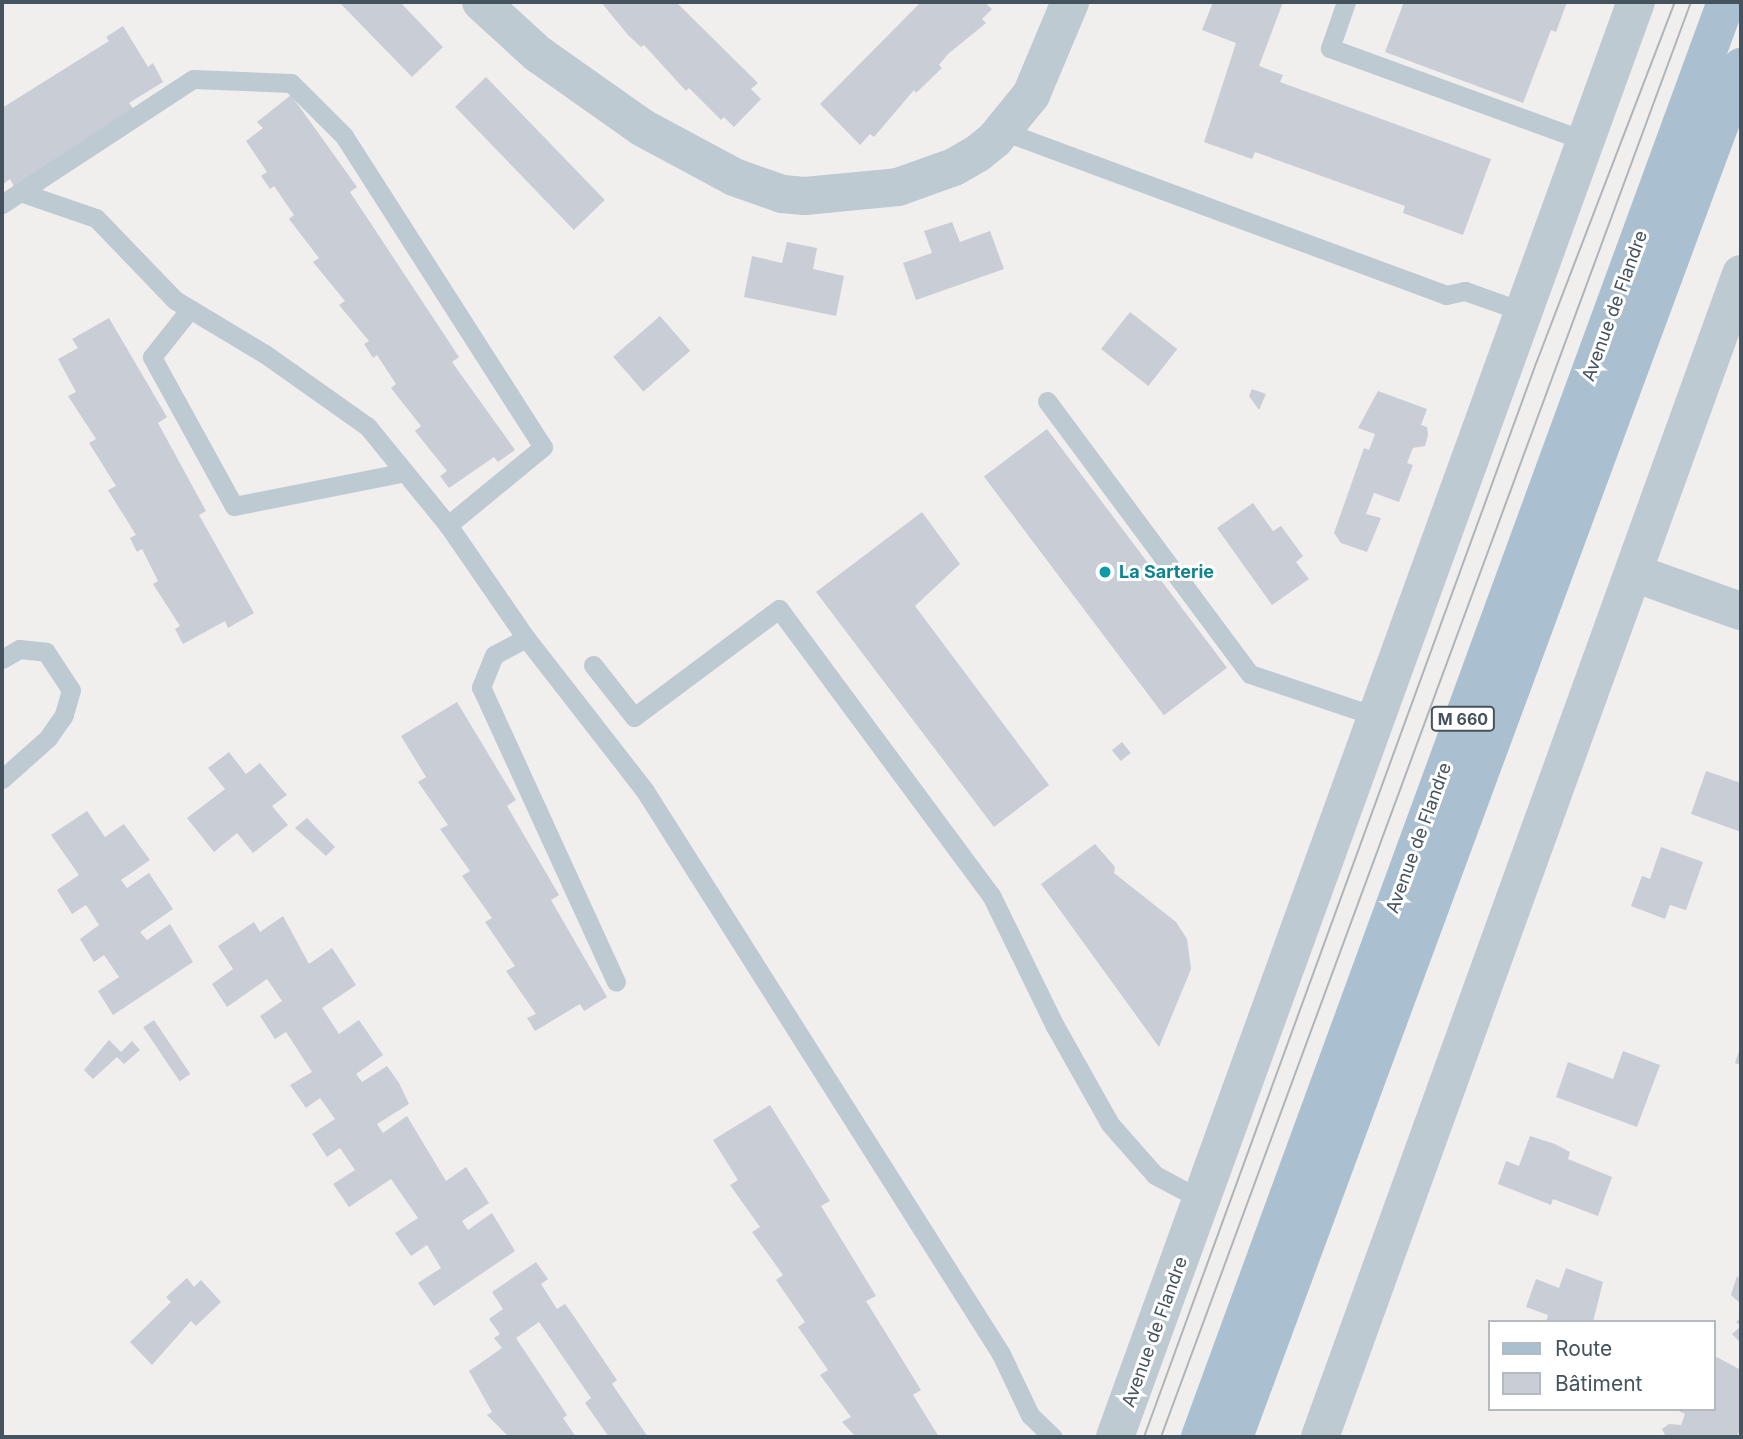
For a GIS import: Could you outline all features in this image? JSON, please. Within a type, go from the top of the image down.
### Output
[{"type":"main road","name":"Avenue de Flandre","points":[[1200,1437],[1726,2]]},
{"type":"main road","name":"Avenue de Flandre","points":[[1234,1437],[1741,67]]},
{"type":"street","points":[[481,2],[538,54],[643,128],[734,177],[782,194],[834,196],[898,187],[954,167],[1003,131],[1031,95],[1070,2]]},
{"type":"street","name":"Avenue de Flandre","points":[[1115,1437],[1204,1201],[1636,2]]},
{"type":"street","points":[[1320,1437],[1741,274]]},
{"type":"street","points":[[1634,573],[1741,611]]},
{"type":"lane","points":[[1346,2],[1330,48],[1586,141]]},
{"type":"lane","points":[[2,204],[193,79],[291,83],[344,136],[543,447],[448,525]]},
{"type":"lane","points":[[1003,131],[1447,295],[1465,291],[1524,312]]},
{"type":"lane","points":[[20,192],[96,218],[175,300],[265,355],[368,427],[448,525],[526,638],[645,791],[1001,1354],[1030,1415],[1053,1437]]},
{"type":"lane","points":[[190,309],[152,357],[234,506],[405,472]]},
{"type":"lane","points":[[1047,401],[1250,674],[1378,717]]},
{"type":"lane","points":[[593,665],[634,717],[779,610],[991,895],[1055,1026],[1110,1124],[1154,1175],[1204,1201]]},
{"type":"lane","points":[[526,638],[494,655],[481,687],[616,982]]},
{"type":"lane","points":[[2,659],[19,649],[46,652],[71,690],[64,715],[48,738],[2,779]]},
{"type":"building","points":[[339,2],[400,2],[443,47],[412,77]]},
{"type":"building","points":[[601,2],[676,2],[758,83],[751,89],[761,99],[734,127],[724,117],[721,120],[689,88],[686,91],[644,45],[641,47],[628,35]]},
{"type":"building","points":[[921,2],[984,2],[992,9],[982,19],[986,23],[948,54],[939,65],[942,68],[916,93],[914,90],[874,137],[870,134],[860,145],[820,104]]},
{"type":"building","points":[[1213,2],[1283,2],[1259,66],[1283,75],[1280,82],[1491,159],[1463,235],[1403,213],[1405,206],[1255,152],[1252,159],[1204,142],[1236,43],[1202,30]]},
{"type":"building","points":[[1404,2],[1567,2],[1556,32],[1551,30],[1523,103],[1385,52]]},
{"type":"building","points":[[123,26],[148,67],[153,63],[163,82],[129,103],[135,111],[16,190],[10,179],[2,185],[2,108],[109,41],[106,37]]},
{"type":"building","points":[[486,77],[605,200],[574,230],[455,107]]},
{"type":"building","points":[[291,95],[357,187],[350,192],[459,357],[452,362],[515,450],[498,462],[494,457],[449,488],[440,476],[447,471],[415,431],[421,426],[391,388],[396,384],[377,355],[373,358],[364,344],[369,341],[339,305],[345,301],[313,262],[319,258],[289,219],[294,215],[274,186],[270,189],[261,176],[267,172],[246,141],[263,128],[257,122]]},
{"type":"building","points":[[952,222],[960,242],[990,231],[1004,269],[916,300],[903,263],[932,253],[924,231]]},
{"type":"building","points":[[787,242],[817,248],[813,269],[844,276],[836,316],[744,297],[752,256],[782,263]]},
{"type":"building","points":[[1130,312],[1177,349],[1148,386],[1101,349]]},
{"type":"building","points":[[660,316],[690,351],[643,391],[613,357]]},
{"type":"building","points":[[109,318],[167,417],[158,423],[206,511],[199,515],[254,613],[228,628],[225,621],[183,644],[175,629],[180,626],[153,584],[158,581],[142,549],[137,552],[130,538],[136,535],[108,490],[116,486],[89,443],[96,439],[68,396],[76,392],[58,359],[78,348],[72,339]]},
{"type":"building","points":[[1252,389],[1266,394],[1259,410],[1249,396]]},
{"type":"building","points":[[1378,391],[1427,409],[1421,425],[1427,427],[1428,435],[1425,446],[1413,448],[1407,463],[1413,465],[1399,502],[1374,493],[1366,514],[1381,518],[1367,552],[1341,543],[1334,533],[1364,448],[1369,450],[1375,434],[1358,428]]},
{"type":"building","name":"La Sarterie","points":[[1047,429],[1227,668],[1164,715],[984,477]]},
{"type":"building","points":[[1253,503],[1273,531],[1281,526],[1303,556],[1296,562],[1309,579],[1272,605],[1217,528]]},
{"type":"building","points":[[922,512],[960,564],[915,606],[1049,785],[994,827],[816,592]]},
{"type":"building","points":[[457,702],[516,800],[507,806],[559,895],[551,900],[607,997],[584,1011],[580,1004],[535,1031],[527,1018],[536,1014],[506,971],[515,966],[485,922],[492,918],[462,876],[470,871],[440,829],[448,825],[418,782],[426,777],[401,736]]},
{"type":"building","points":[[1122,742],[1131,753],[1121,761],[1112,750]]},
{"type":"building","points":[[229,752],[246,774],[260,763],[287,795],[272,806],[288,825],[253,853],[237,833],[214,852],[187,818],[225,789],[208,768]]},
{"type":"building","points":[[1706,771],[1741,783],[1741,832],[1691,814]]},
{"type":"building","points":[[87,811],[105,837],[124,824],[150,860],[121,880],[127,888],[149,873],[173,909],[140,932],[147,940],[170,924],[193,962],[113,1015],[98,991],[119,977],[104,955],[94,962],[80,939],[99,925],[86,905],[72,914],[57,890],[79,875],[51,835]]},
{"type":"building","points":[[307,818],[335,847],[326,856],[295,828]]},
{"type":"building","points":[[1095,844],[1115,867],[1114,873],[1176,922],[1187,939],[1191,969],[1159,1047],[1041,884]]},
{"type":"building","points":[[1661,847],[1703,862],[1686,910],[1670,905],[1665,919],[1631,906],[1642,876],[1650,879]]},
{"type":"building","points":[[283,916],[309,964],[332,948],[356,985],[322,1008],[339,1034],[359,1020],[383,1055],[356,1074],[362,1082],[387,1066],[399,1083],[409,1104],[377,1124],[383,1133],[407,1116],[446,1181],[466,1167],[489,1203],[462,1221],[468,1230],[492,1213],[515,1251],[434,1306],[418,1283],[441,1268],[427,1245],[411,1256],[395,1233],[418,1218],[391,1179],[349,1207],[333,1184],[355,1170],[340,1148],[327,1157],[312,1134],[335,1119],[320,1098],[306,1108],[290,1085],[312,1072],[286,1032],[275,1039],[260,1016],[282,1001],[267,979],[227,1007],[212,984],[233,969],[218,946],[254,922],[260,932]]},
{"type":"building","points":[[154,1020],[190,1074],[180,1081],[143,1027]]},
{"type":"building","points":[[109,1040],[121,1052],[132,1041],[140,1050],[124,1064],[117,1057],[93,1079],[84,1070]]},
{"type":"building","points":[[1741,1046],[1741,1065],[1735,1063]]},
{"type":"building","points":[[1623,1051],[1660,1065],[1637,1127],[1556,1097],[1568,1062],[1613,1079]]},
{"type":"building","points":[[770,1105],[830,1201],[821,1206],[876,1296],[866,1301],[921,1390],[913,1395],[939,1437],[856,1437],[842,1422],[851,1417],[820,1375],[828,1370],[798,1327],[805,1322],[776,1280],[783,1275],[752,1232],[760,1227],[730,1185],[738,1180],[713,1140]]},
{"type":"building","points":[[1530,1136],[1555,1144],[1570,1152],[1568,1159],[1612,1177],[1598,1216],[1553,1199],[1551,1205],[1498,1184],[1506,1161],[1519,1166]]},
{"type":"building","points":[[536,1262],[548,1279],[541,1284],[557,1309],[565,1304],[573,1315],[617,1380],[612,1384],[648,1437],[609,1437],[585,1403],[591,1398],[539,1322],[516,1338],[567,1415],[563,1418],[576,1437],[509,1437],[487,1415],[492,1412],[469,1371],[502,1348],[494,1338],[500,1334],[489,1319],[503,1309],[492,1292]]},
{"type":"building","points":[[1566,1268],[1603,1282],[1594,1320],[1547,1320],[1548,1315],[1526,1307],[1536,1279],[1559,1288]]},
{"type":"building","points":[[1737,1276],[1741,1281],[1741,1304],[1731,1295]]},
{"type":"building","points":[[187,1278],[194,1287],[201,1280],[221,1302],[196,1326],[191,1321],[152,1365],[130,1342],[171,1302],[166,1297]]},
{"type":"building","points":[[1741,1326],[1741,1343],[1732,1334]]},
{"type":"building","points":[[1715,1356],[1741,1370],[1741,1426],[1737,1437],[1666,1437],[1662,1429],[1669,1424],[1681,1425],[1685,1414],[1679,1411],[1715,1411]]},
{"type":"tram line","points":[[1144,1437],[1537,361],[1675,2]]},
{"type":"tram line","points":[[1161,1437],[1691,2]]},
{"type":"place","name":"La Sarterie","points":[[1105,572]]}]
